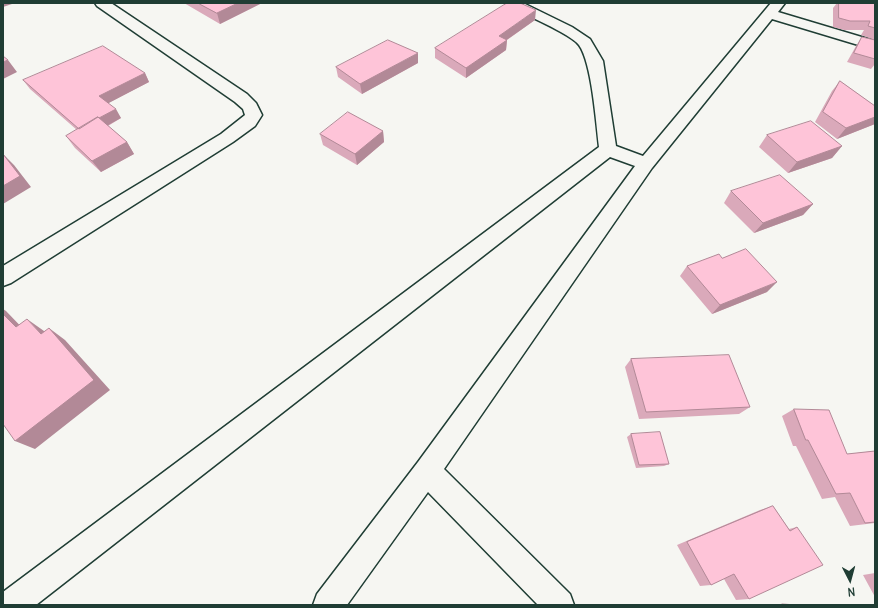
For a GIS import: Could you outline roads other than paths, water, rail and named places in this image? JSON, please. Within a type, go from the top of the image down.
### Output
[{"type":"street","points":[[3,277],[228,138],[249,122],[254,115],[250,106],[241,98],[102,3]]},
{"type":"street","points":[[512,3],[567,30],[585,42],[595,61],[608,149]]},
{"type":"street","points":[[328,605],[427,471],[646,164],[774,8],[875,46]]},
{"type":"street","points":[[608,149],[646,164]]},
{"type":"street","points":[[11,605],[608,149]]},
{"type":"street","points":[[427,471],[559,605]]}]
